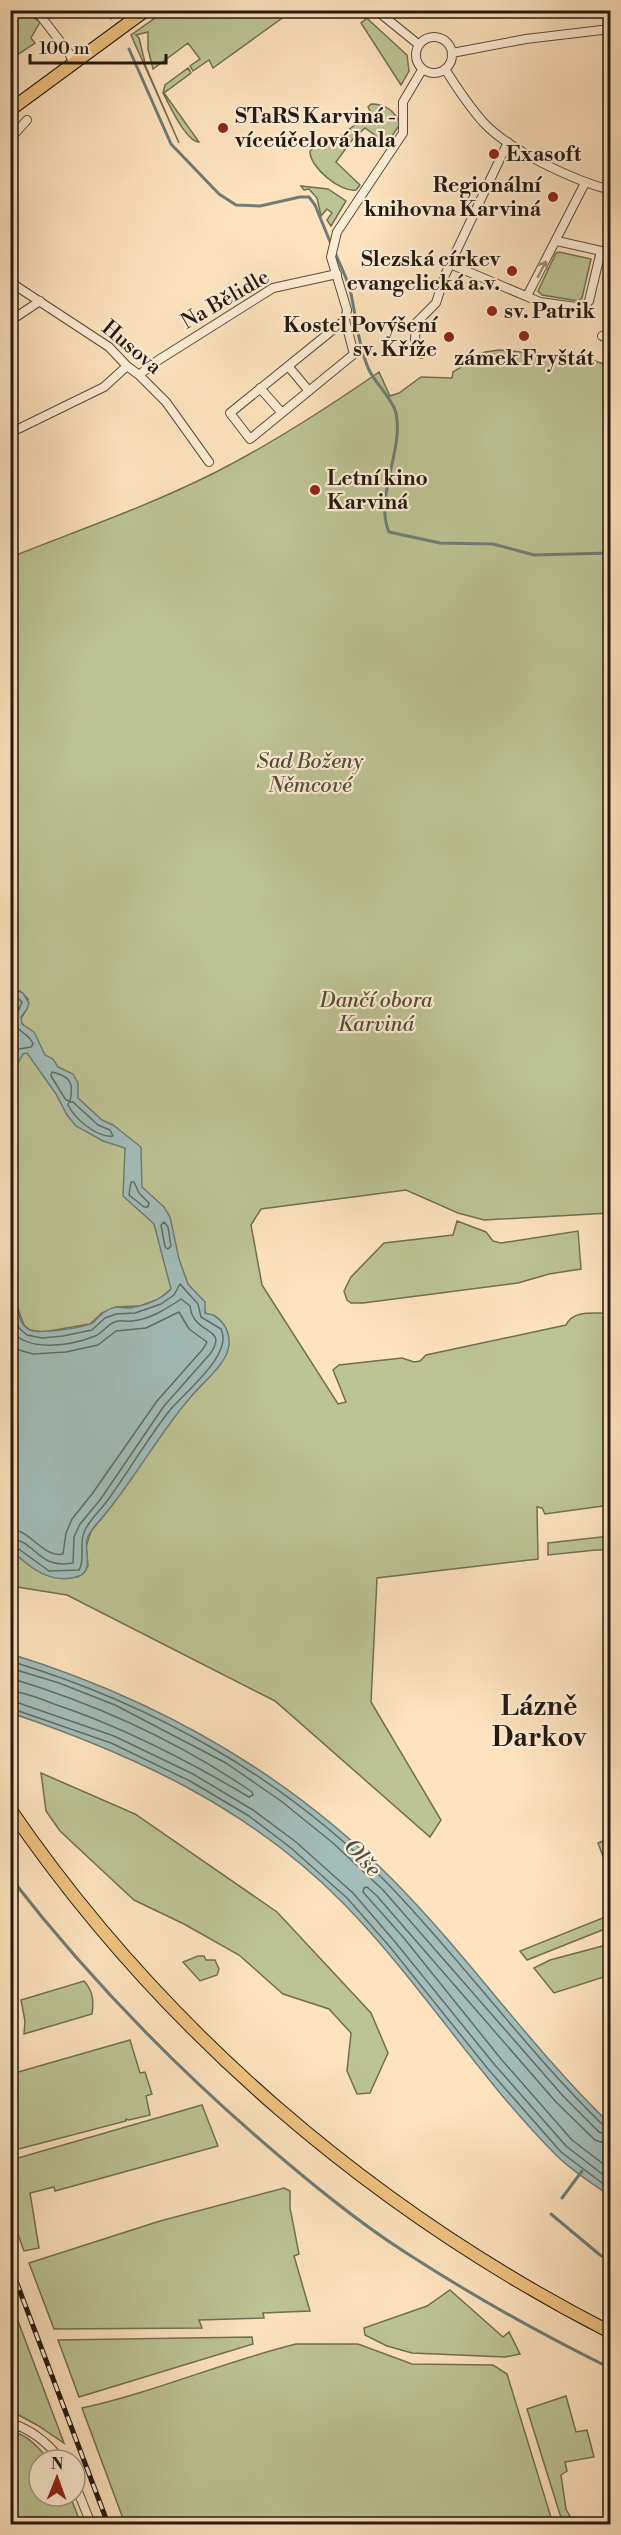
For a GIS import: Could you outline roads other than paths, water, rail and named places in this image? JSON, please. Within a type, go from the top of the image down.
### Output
[{"type":"main road","points":[[10,110],[146,10]]},
{"type":"main road","points":[[10,1809],[73,1894],[127,1959],[192,2027],[278,2108],[335,2156],[428,2223],[530,2288],[610,2332]]},
{"type":"street","points":[[36,10],[69,53],[74,64]]},
{"type":"street","points":[[376,10],[418,44]]},
{"type":"street","points":[[452,53],[526,39],[610,29]]},
{"type":"street","points":[[438,37],[448,43],[452,53],[451,62],[445,69],[435,73],[422,70],[415,58],[418,44],[427,38],[438,37]]},
{"type":"street","points":[[445,69],[466,102],[485,124],[508,142],[585,183],[609,189],[610,179]]},
{"type":"street","points":[[345,320],[230,413],[250,439],[354,354],[345,320],[347,310],[331,257],[337,232],[403,133],[403,102],[422,70]]},
{"type":"street","points":[[10,139],[27,120]]},
{"type":"street","points":[[421,354],[416,339],[416,323],[436,303],[450,264],[508,142]]},
{"type":"street","points":[[527,296],[585,183]]},
{"type":"street","points":[[557,240],[610,253]]},
{"type":"street","points":[[450,264],[540,302],[583,308],[589,301],[600,251]]},
{"type":"street","name":"Na Bělidle","points":[[140,375],[157,361],[273,288],[337,274]]},
{"type":"street","name":"Husova","points":[[10,282],[109,347],[127,366],[140,375],[166,402],[209,462]]},
{"type":"street","points":[[10,321],[40,301]]},
{"type":"street","points":[[602,336],[610,339]]},
{"type":"street","points":[[10,433],[104,387],[127,366]]},
{"type":"street","points":[[288,366],[309,391]]},
{"type":"street","points":[[260,388],[282,413]]},
{"type":"street","points":[[10,2423],[26,2427],[50,2448]]},
{"type":"street","points":[[85,2508],[91,2524]]},
{"type":"water","points":[[11,991],[23,993],[29,1003],[21,1017],[22,1024],[34,1032],[45,1055],[53,1059],[58,1067],[73,1074],[78,1083],[78,1098],[102,1120],[113,1125],[141,1147],[142,1187],[164,1207],[170,1217],[179,1259],[188,1284],[205,1302],[205,1313],[217,1317],[223,1324],[229,1340],[225,1358],[221,1364],[183,1407],[118,1498],[90,1532],[86,1544],[88,1560],[84,1573],[60,1579],[50,1577],[33,1568],[11,1550],[11,1290],[25,1327],[35,1331],[52,1331],[89,1324],[109,1309],[130,1308],[146,1304],[171,1289],[154,1224],[123,1196],[125,1148],[103,1141],[76,1126],[27,1053],[23,1054],[11,1076]]},
{"type":"water","points":[[11,1094],[15,1097],[17,1113],[15,1156],[11,1158]]},
{"type":"water","name":"Olše","points":[[11,1654],[117,1693],[216,1743],[263,1772],[352,1841],[421,1910],[554,2065],[610,2124],[610,2196],[562,2161],[528,2125],[370,1932],[306,1869],[229,1812],[188,1788],[102,1747],[11,1713]]},
{"type":"waterway","points":[[106,10],[111,18]]},
{"type":"waterway","points":[[129,49],[171,144],[219,194],[236,205],[260,206],[309,197],[315,205],[331,244]]},
{"type":"waterway","points":[[334,250],[350,289],[365,360],[396,413],[396,442],[385,504],[385,519],[389,532],[440,543],[493,544],[534,555],[610,553]]},
{"type":"waterway","points":[[10,1877],[71,1952],[137,2023],[206,2091],[309,2181],[374,2231],[433,2270],[558,2342],[610,2368]]},
{"type":"waterway","points":[[562,2198],[582,2171]]},
{"type":"waterway","points":[[551,2214],[610,2261]]},
{"type":"railway","points":[[10,2265],[108,2524]]},
{"type":"place","name":"STaRS Karviná - víceúčelová hala","points":[[223,128]]},
{"type":"place","name":"Exasoft","points":[[494,154]]},
{"type":"place","name":"Regionální knihovna Karviná","points":[[553,197]]},
{"type":"place","name":"Slezská církev evangelická a.v.","points":[[512,271]]},
{"type":"place","name":"sv. Patrik","points":[[492,311]]},
{"type":"place","name":"zámek Fryštát","points":[[524,336]]},
{"type":"place","name":"Kostel Povýšení sv. Kříže","points":[[449,337]]},
{"type":"place","name":"Letní kino Karviná","points":[[315,490]]},
{"type":"district","name":"Lázně Darkov","points":[[539,1722]]},
{"type":"park label","name":"Sad Boženy Němcové","points":[[310,773]]},
{"type":"park label","name":"Dančí obora Karviná","points":[[376,1012]]}]
